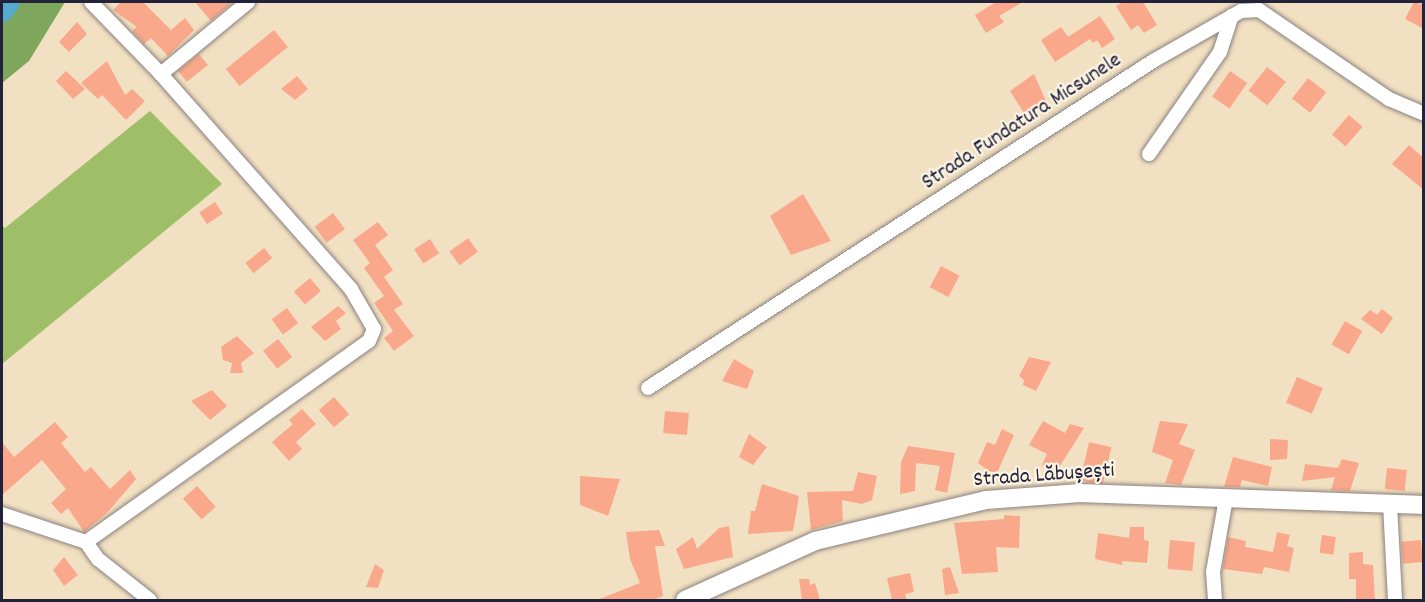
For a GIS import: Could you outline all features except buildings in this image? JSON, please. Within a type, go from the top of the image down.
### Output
[{"type":"street","points":[[86,542],[369,341],[374,329],[351,289],[161,74],[91,2]]},
{"type":"street","points":[[161,74],[248,2]]},
{"type":"street","name":"Strada Fundatura Micsunele","points":[[648,388],[1153,61],[1250,8],[1259,10],[1389,99],[1424,114]]},
{"type":"street","points":[[1149,154],[1220,52],[1232,16]]},
{"type":"street","name":"Strada Lăbușești","points":[[685,600],[815,541],[986,500],[1080,493],[1424,505]]},
{"type":"street","points":[[1215,600],[1213,572],[1226,498]]},
{"type":"street","points":[[1390,504],[1395,600]]},
{"type":"street","points":[[2,514],[86,542],[98,559],[150,600]]},
{"type":"green space","points":[[2,2],[65,2],[29,61],[2,83]]},
{"type":"green space","points":[[150,111],[222,184],[2,364],[2,225],[5,228]]},
{"type":"waterway","points":[[2,11],[9,2]]}]
